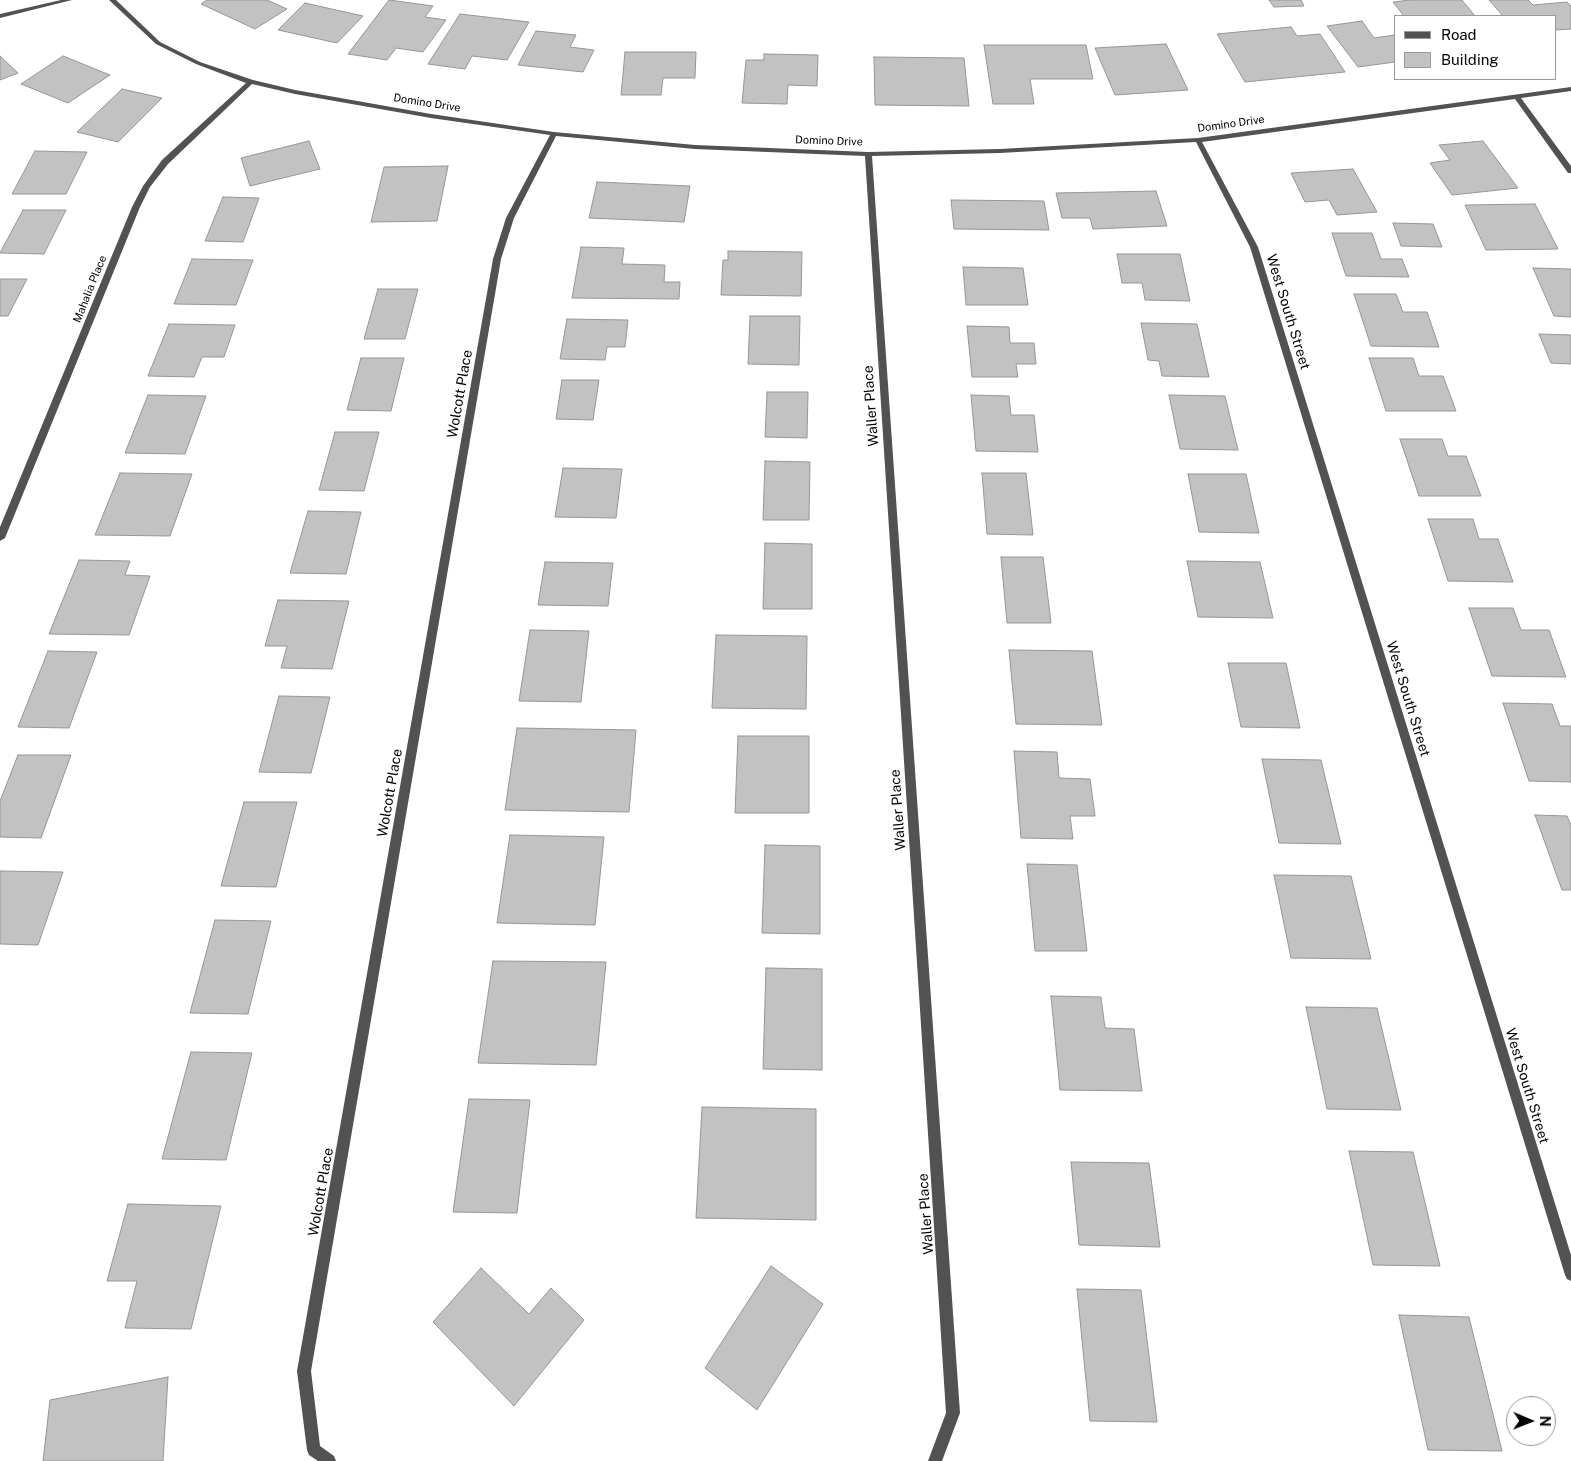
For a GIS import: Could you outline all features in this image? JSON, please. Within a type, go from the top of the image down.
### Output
[{"type":"street","points":[[0,16],[69,0]]},
{"type":"street","name":"Domino Drive","points":[[112,0],[158,43],[198,64],[251,82],[295,92],[422,114],[554,134],[695,147],[868,154],[1000,151],[1198,140],[1571,89]]},
{"type":"street","name":"Mahalia Place","points":[[0,538],[136,207],[147,186],[165,162],[251,82]]},
{"type":"street","points":[[1516,96],[1571,171]]},
{"type":"street","name":"Wolcott Place","points":[[329,1461],[314,1450],[304,1371],[497,259],[510,218],[554,134]]},
{"type":"street","name":"West South Street","points":[[1198,140],[1254,246],[1571,1275]]},
{"type":"street","name":"Waller Place","points":[[868,154],[953,1413],[935,1461]]},
{"type":"building","points":[[207,0],[267,0],[287,9],[255,29],[201,4]]},
{"type":"building","points":[[389,0],[433,6],[425,17],[446,20],[423,52],[396,48],[387,60],[348,54]]},
{"type":"building","points":[[1269,0],[1301,0],[1304,6],[1274,7]]},
{"type":"building","points":[[1410,0],[1462,0],[1474,15],[1403,15],[1393,2]]},
{"type":"building","points":[[1489,0],[1528,0],[1533,5],[1567,2],[1571,6],[1571,29],[1556,30],[1556,15],[1502,15]]},
{"type":"building","points":[[305,3],[363,16],[337,43],[278,30]]},
{"type":"building","points":[[460,14],[529,22],[507,60],[472,56],[465,69],[428,64]]},
{"type":"building","points":[[1362,21],[1374,38],[1394,35],[1394,62],[1358,67],[1327,26]]},
{"type":"building","points":[[1291,27],[1297,36],[1320,34],[1345,72],[1245,82],[1217,34]]},
{"type":"building","points":[[536,31],[576,35],[570,47],[594,50],[583,72],[518,65]]},
{"type":"building","points":[[1166,44],[1188,90],[1115,95],[1095,48]]},
{"type":"building","points":[[984,45],[1086,45],[1093,79],[1030,79],[1034,104],[993,104]]},
{"type":"building","points":[[625,52],[696,52],[695,78],[663,78],[661,95],[621,95]]},
{"type":"building","points":[[764,54],[818,55],[817,86],[788,85],[787,104],[742,103],[746,60],[764,60]]},
{"type":"building","points":[[0,56],[18,73],[0,80]]},
{"type":"building","points":[[63,56],[110,75],[68,103],[21,84]]},
{"type":"building","points":[[874,57],[964,58],[969,106],[875,105]]},
{"type":"building","points":[[122,89],[162,98],[118,142],[77,132]]},
{"type":"building","points":[[309,141],[320,169],[250,186],[241,158]]},
{"type":"building","points":[[1483,141],[1518,188],[1452,195],[1430,163],[1450,160],[1439,145]]},
{"type":"building","points":[[35,151],[87,152],[66,194],[12,194]]},
{"type":"building","points":[[448,166],[437,221],[371,222],[384,167]]},
{"type":"building","points":[[1353,169],[1377,212],[1337,215],[1329,200],[1305,202],[1291,173]]},
{"type":"building","points":[[597,182],[690,186],[684,222],[589,218]]},
{"type":"building","points":[[1156,191],[1167,226],[1093,229],[1090,218],[1062,218],[1056,193]]},
{"type":"building","points":[[223,197],[259,198],[243,242],[205,241]]},
{"type":"building","points":[[951,200],[1044,201],[1049,230],[954,229]]},
{"type":"building","points":[[1535,204],[1558,249],[1486,250],[1465,205]]},
{"type":"building","points":[[23,210],[66,210],[44,254],[0,253]]},
{"type":"building","points":[[1393,223],[1433,224],[1442,247],[1401,246]]},
{"type":"building","points":[[1332,233],[1372,233],[1381,259],[1402,259],[1409,277],[1346,276]]},
{"type":"building","points":[[581,247],[624,248],[622,264],[665,265],[664,282],[680,282],[679,299],[572,298]]},
{"type":"building","points":[[728,251],[802,252],[801,296],[721,295],[723,260],[728,260]]},
{"type":"building","points":[[1117,254],[1180,254],[1190,301],[1145,300],[1142,283],[1122,283]]},
{"type":"building","points":[[192,259],[253,260],[236,305],[174,304]]},
{"type":"building","points":[[963,267],[1023,268],[1028,305],[966,305]]},
{"type":"building","points":[[1533,268],[1571,269],[1571,317],[1554,316]]},
{"type":"building","points":[[0,279],[27,279],[8,316],[0,316]]},
{"type":"building","points":[[378,289],[418,289],[405,339],[364,339]]},
{"type":"building","points":[[1354,294],[1396,294],[1403,312],[1427,312],[1439,347],[1371,346]]},
{"type":"building","points":[[750,316],[800,316],[799,365],[748,364]]},
{"type":"building","points":[[567,319],[628,320],[625,347],[607,347],[605,360],[560,359]]},
{"type":"building","points":[[1141,323],[1197,324],[1209,377],[1162,376],[1159,361],[1148,360]]},
{"type":"building","points":[[169,324],[235,325],[224,357],[202,357],[194,377],[148,376]]},
{"type":"building","points":[[967,326],[1009,327],[1010,343],[1034,343],[1036,364],[1016,364],[1018,377],[972,377]]},
{"type":"building","points":[[1539,334],[1571,335],[1571,364],[1551,363]]},
{"type":"building","points":[[361,358],[404,358],[391,411],[347,410]]},
{"type":"building","points":[[1369,358],[1413,358],[1419,376],[1443,376],[1456,411],[1386,411]]},
{"type":"building","points":[[562,380],[599,380],[593,420],[556,419]]},
{"type":"building","points":[[767,392],[808,392],[807,438],[765,437]]},
{"type":"building","points":[[148,395],[206,396],[185,454],[125,453]]},
{"type":"building","points":[[971,395],[1009,396],[1011,415],[1034,415],[1038,452],[976,451]]},
{"type":"building","points":[[1169,395],[1225,396],[1238,450],[1180,449]]},
{"type":"building","points":[[335,432],[379,432],[364,491],[319,490]]},
{"type":"building","points":[[1400,439],[1442,439],[1448,456],[1466,456],[1481,496],[1419,496]]},
{"type":"building","points":[[765,461],[810,462],[809,520],[763,520]]},
{"type":"building","points":[[563,468],[622,469],[616,518],[555,517]]},
{"type":"building","points":[[120,473],[192,474],[170,536],[95,535]]},
{"type":"building","points":[[982,473],[1026,473],[1033,535],[987,534]]},
{"type":"building","points":[[1188,474],[1246,474],[1259,533],[1199,532]]},
{"type":"building","points":[[308,511],[361,512],[346,574],[290,573]]},
{"type":"building","points":[[1428,519],[1473,519],[1479,539],[1498,539],[1513,582],[1448,581]]},
{"type":"building","points":[[765,543],[812,544],[812,609],[763,609]]},
{"type":"building","points":[[1001,557],[1043,557],[1051,623],[1007,623]]},
{"type":"building","points":[[79,560],[130,561],[125,575],[150,576],[129,635],[49,634]]},
{"type":"building","points":[[1187,561],[1260,562],[1273,618],[1198,617]]},
{"type":"building","points":[[545,562],[613,563],[608,606],[538,605]]},
{"type":"building","points":[[278,600],[349,601],[332,669],[281,668],[287,646],[265,646]]},
{"type":"building","points":[[1469,608],[1513,608],[1521,630],[1549,630],[1566,677],[1492,676]]},
{"type":"building","points":[[530,630],[589,631],[581,702],[519,701]]},
{"type":"building","points":[[716,635],[807,636],[806,709],[712,708]]},
{"type":"building","points":[[1009,650],[1092,651],[1102,725],[1016,724]]},
{"type":"building","points":[[48,651],[97,652],[69,728],[18,727]]},
{"type":"building","points":[[1228,663],[1286,663],[1300,728],[1241,727]]},
{"type":"building","points":[[279,696],[330,697],[311,773],[259,772]]},
{"type":"building","points":[[1503,703],[1552,704],[1560,726],[1571,726],[1571,782],[1529,781]]},
{"type":"building","points":[[517,728],[636,730],[629,812],[505,810]]},
{"type":"building","points":[[738,736],[809,736],[809,813],[735,813]]},
{"type":"building","points":[[1014,751],[1057,752],[1059,778],[1090,779],[1095,816],[1070,816],[1073,839],[1021,838]]},
{"type":"building","points":[[18,755],[71,755],[41,838],[0,837],[0,801]]},
{"type":"building","points":[[1262,759],[1321,760],[1341,844],[1279,843]]},
{"type":"building","points":[[244,802],[297,802],[276,887],[221,886]]},
{"type":"building","points":[[1535,815],[1567,816],[1571,825],[1571,890],[1562,890]]},
{"type":"building","points":[[510,835],[604,837],[595,925],[497,923]]},
{"type":"building","points":[[765,845],[820,846],[820,934],[762,933]]},
{"type":"building","points":[[1027,864],[1077,865],[1087,951],[1035,951]]},
{"type":"building","points":[[0,871],[63,872],[38,945],[0,944]]},
{"type":"building","points":[[1274,875],[1351,876],[1371,959],[1291,958]]},
{"type":"building","points":[[215,920],[271,921],[248,1014],[190,1013]]},
{"type":"building","points":[[493,961],[606,962],[596,1065],[478,1063]]},
{"type":"building","points":[[766,968],[822,969],[822,1070],[763,1069]]},
{"type":"building","points":[[1051,996],[1101,997],[1105,1028],[1134,1029],[1142,1091],[1060,1090]]},
{"type":"building","points":[[1306,1007],[1377,1008],[1401,1110],[1327,1109]]},
{"type":"building","points":[[191,1052],[252,1053],[226,1160],[162,1159]]},
{"type":"building","points":[[469,1099],[530,1100],[517,1213],[453,1212]]},
{"type":"building","points":[[702,1107],[816,1109],[816,1220],[696,1218]]},
{"type":"building","points":[[1349,1151],[1413,1152],[1440,1266],[1373,1265]]},
{"type":"building","points":[[1071,1162],[1149,1163],[1160,1247],[1079,1245]]},
{"type":"building","points":[[128,1204],[221,1206],[191,1329],[125,1328],[137,1281],[107,1281]]},
{"type":"building","points":[[771,1266],[823,1304],[757,1410],[705,1368]]},
{"type":"building","points":[[481,1268],[529,1314],[551,1288],[584,1320],[514,1406],[433,1322]]},
{"type":"building","points":[[1077,1289],[1141,1290],[1157,1422],[1090,1421]]},
{"type":"building","points":[[1399,1315],[1469,1317],[1502,1451],[1428,1450]]},
{"type":"building","points":[[168,1377],[163,1461],[43,1461],[50,1400]]}]
